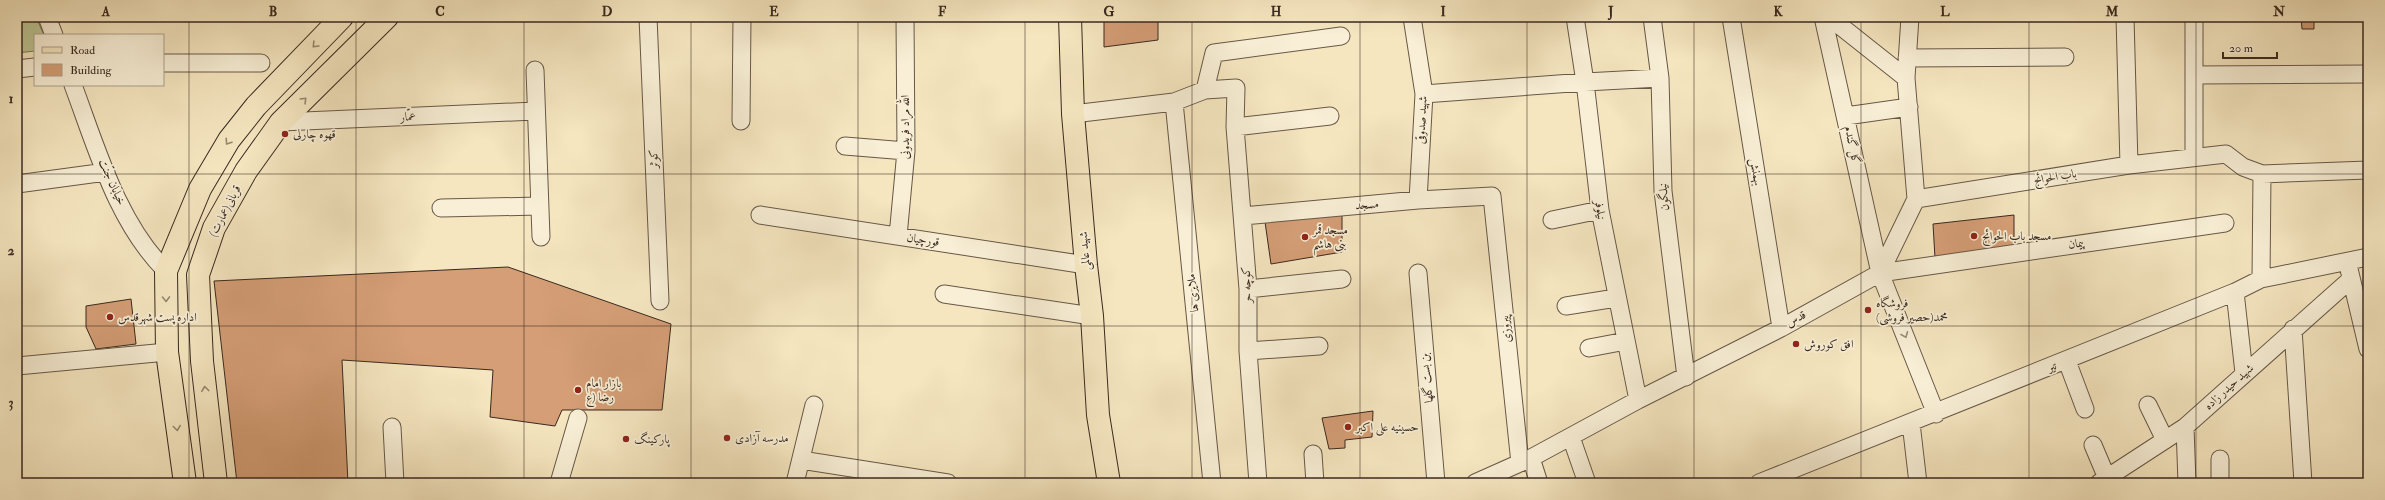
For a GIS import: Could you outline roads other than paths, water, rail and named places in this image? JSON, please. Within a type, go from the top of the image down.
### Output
[{"type":"main road","points":[[185,483],[167,352],[166,271],[200,189],[229,140],[256,106],[342,17]]},
{"type":"main road","name":"(عمارت)قربانی","points":[[216,483],[202,361],[198,275],[214,228],[246,171],[282,122],[387,17]]},
{"type":"main road","name":"شهید عالمی","points":[[1070,17],[1073,114],[1092,316],[1098,415],[1109,483]]},
{"type":"main road","points":[[166,271],[198,275]]},
{"type":"street","points":[[47,17],[54,34]]},
{"type":"street","name":"کوثر","points":[[648,17],[660,301]]},
{"type":"street","points":[[741,121],[742,17]]},
{"type":"street","name":"الله مراد فریدونی","points":[[898,236],[906,151],[905,17]]},
{"type":"street","name":"شهید صدوقی","points":[[1412,17],[1424,94],[1418,200]]},
{"type":"street","name":"نیلوفر","points":[[1575,17],[1585,82],[1600,210],[1616,298],[1638,400]]},
{"type":"street","name":"نیلگون","points":[[1652,17],[1660,78],[1663,191],[1686,377]]},
{"type":"street","name":"بهمنش","points":[[1731,17],[1781,328]]},
{"type":"street","name":"گل گندم","points":[[1823,17],[1880,273],[1936,414]]},
{"type":"street","points":[[1830,17],[1906,78]]},
{"type":"street","points":[[1880,273],[1916,199],[1906,78],[1910,17]]},
{"type":"street","points":[[2125,17],[2129,165]]},
{"type":"street","points":[[2194,17],[2194,157]]},
{"type":"street","points":[[1073,114],[1174,102],[1205,90],[1214,53],[1341,36]]},
{"type":"street","points":[[1907,58],[2065,57]]},
{"type":"street","points":[[164,63],[261,63]]},
{"type":"street","points":[[17,69],[34,67]]},
{"type":"street","points":[[535,70],[535,111],[541,237]]},
{"type":"street","points":[[2194,75],[2368,74]]},
{"type":"street","points":[[1424,94],[1660,78]]},
{"type":"street","name":"خیابان جنّت","points":[[73,86],[106,172],[137,238],[166,271]]},
{"type":"street","name":"کوچه حر","points":[[1205,90],[1236,88],[1235,126],[1248,289],[1248,351],[1258,483]]},
{"type":"street","name":"ملایری ها","points":[[1174,102],[1212,483]]},
{"type":"street","points":[[1846,116],[1909,107]]},
{"type":"street","name":"عمّار","points":[[282,122],[535,111]]},
{"type":"street","points":[[1235,126],[1330,116]]},
{"type":"street","points":[[845,146],[906,151]]},
{"type":"street","name":"باب الحوائج","points":[[1916,199],[2129,165],[2226,154],[2243,167],[2262,174]]},
{"type":"street","points":[[2261,279],[2262,174],[2368,170]]},
{"type":"street","points":[[17,184],[106,172]]},
{"type":"street","name":"مسجد","points":[[1243,216],[1418,200],[1492,196]]},
{"type":"street","name":"پیروزی","points":[[1492,196],[1525,461],[1539,483]]},
{"type":"street","points":[[441,208],[539,206]]},
{"type":"street","points":[[1552,220],[1600,210]]},
{"type":"street","name":"قورچیان","points":[[760,215],[1086,265]]},
{"type":"street","name":"پیمان","points":[[1880,273],[2225,223]]},
{"type":"street","name":"تیر","points":[[1760,483],[2067,361],[2235,292],[2261,279],[2368,257]]},
{"type":"street","points":[[2348,261],[2350,279],[2368,349]]},
{"type":"street","name":"بن بست گلها","points":[[1418,273],[1436,483]]},
{"type":"street","name":"قدس","points":[[1475,483],[1525,461],[1638,400],[1781,328],[1880,273]]},
{"type":"street","points":[[1248,289],[1342,279]]},
{"type":"street","name":"شهید حیدر زاده","points":[[2106,481],[2184,427],[2293,328],[2350,279]]},
{"type":"street","points":[[2235,292],[2244,373]]},
{"type":"street","points":[[944,294],[1092,316]]},
{"type":"street","points":[[1566,306],[1616,298]]},
{"type":"street","points":[[2293,328],[2303,483]]},
{"type":"street","points":[[1589,348],[1626,341]]},
{"type":"street","points":[[1248,351],[1319,346]]},
{"type":"street","points":[[17,366],[167,352]]},
{"type":"street","points":[[2067,361],[2085,409]]},
{"type":"street","points":[[795,483],[814,405]]},
{"type":"street","points":[[2148,405],[2165,440]]},
{"type":"street","points":[[559,483],[578,418]]},
{"type":"street","points":[[1911,424],[1918,483]]},
{"type":"street","points":[[392,427],[395,483]]},
{"type":"street","points":[[2184,427],[2188,483]]},
{"type":"street","points":[[1571,437],[1587,483]]},
{"type":"street","points":[[2093,444],[2106,481]]},
{"type":"street","points":[[1313,454],[1315,483]]},
{"type":"street","points":[[2220,459],[2220,483]]},
{"type":"street","points":[[801,460],[948,483]]},
{"type":"place","name":"قهوه چارلی","points":[[285,134]]},
{"type":"place","name":"مسجد باب الحوائج","points":[[1974,236]]},
{"type":"place","name":"مسجد قمر بنی هاشم","points":[[1305,237]]},
{"type":"place","name":"فروشگاه محمد(حصیر فروشی)","points":[[1868,310]]},
{"type":"place","name":"اداره پست شهرقدس","points":[[110,317]]},
{"type":"place","name":"افق کوروش","points":[[1796,344]]},
{"type":"place","name":"بازار امام رضا (ع","points":[[578,390]]},
{"type":"place","name":"حسینیه علی اکبر","points":[[1348,427]]},
{"type":"place","name":"مدرسه آزادی","points":[[727,438]]},
{"type":"place","name":"پارکینگ","points":[[626,439]]}]
